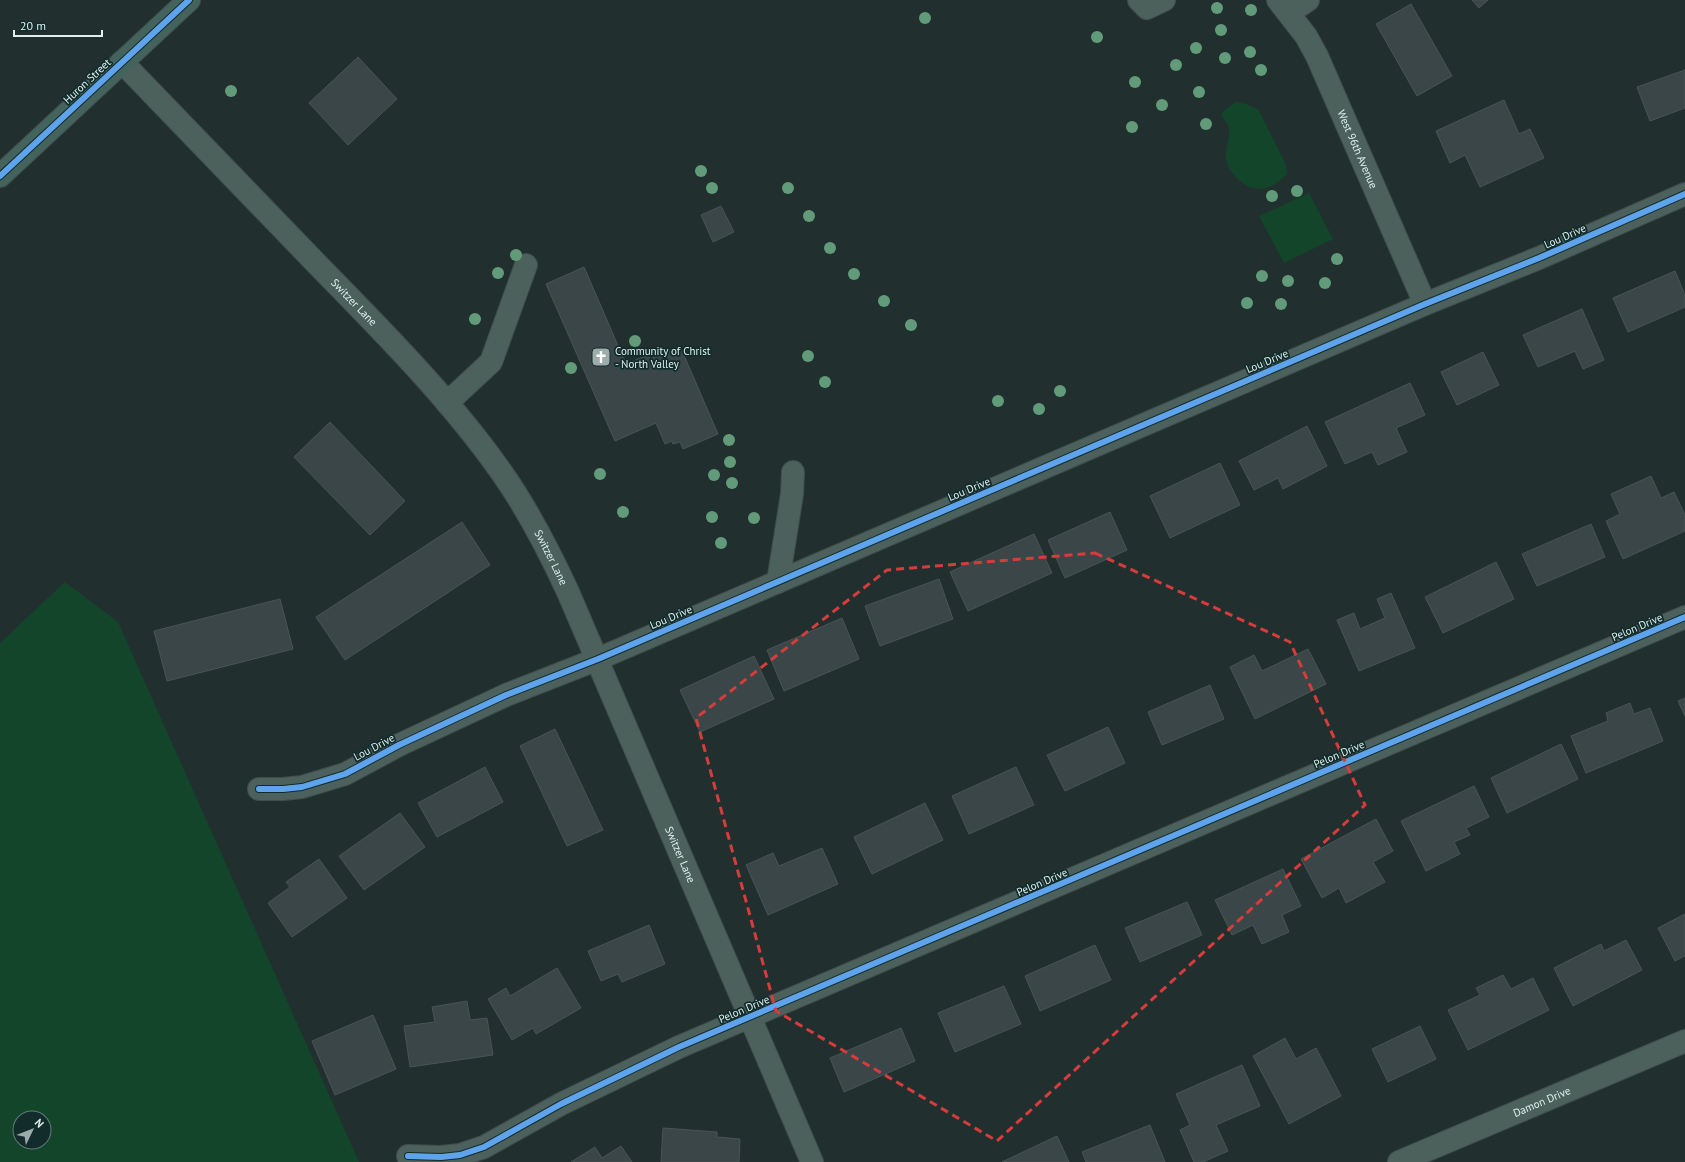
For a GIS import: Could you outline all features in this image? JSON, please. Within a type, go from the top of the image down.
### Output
[{"type":"main road","name":"Huron Street","points":[[0,176],[189,0]]},
{"type":"street","points":[[1139,0],[1147,8],[1164,0]]},
{"type":"street","points":[[1284,7],[1308,0]]},
{"type":"street","name":"West 96th Avenue","points":[[1284,7],[1306,36],[1317,56],[1425,304]]},
{"type":"street","name":"Switzer Lane","points":[[122,62],[346,294],[447,403],[502,472],[517,495],[544,542],[598,659],[812,1162]]},
{"type":"street","name":"Lou Drive","points":[[259,789],[302,787],[345,774],[399,745],[506,695],[598,659],[1425,304],[1539,258],[1685,194]]},
{"type":"street","points":[[447,403],[491,362],[526,265]]},
{"type":"street","points":[[778,582],[792,494],[793,472]]},
{"type":"street","name":"Pelon Drive","points":[[408,1156],[441,1157],[460,1155],[484,1147],[561,1104],[679,1047],[1685,617]]},
{"type":"street","name":"Damon Drive","points":[[1399,1162],[1685,1041]]},
{"type":"highlighted area","points":[[1095,553],[1290,642],[1365,805],[997,1141],[776,1011],[696,718],[887,570]]},
{"type":"green space","points":[[1236,102],[1258,109],[1286,165],[1287,174],[1268,188],[1255,189],[1243,184],[1234,175],[1227,164],[1226,154],[1229,129],[1221,114]]},
{"type":"green space","points":[[1309,193],[1333,239],[1284,263],[1259,216]]},
{"type":"green space","points":[[65,582],[118,622],[359,1162],[0,1162],[0,643]]},
{"type":"building","points":[[1472,0],[1488,0],[1479,8]]},
{"type":"building","points":[[1411,4],[1452,76],[1417,96],[1376,24]]},
{"type":"building","points":[[358,57],[397,99],[348,145],[309,103]]},
{"type":"building","points":[[1685,70],[1685,108],[1650,121],[1637,87]]},
{"type":"building","points":[[1504,100],[1519,134],[1530,129],[1544,158],[1480,187],[1465,155],[1450,163],[1436,131]]},
{"type":"building","points":[[721,206],[734,232],[713,242],[701,215]]},
{"type":"building","name":"Community of Christ - North Valley","points":[[584,267],[626,364],[648,355],[650,359],[680,346],[718,434],[683,449],[680,442],[673,444],[672,441],[665,444],[656,423],[615,441],[546,284]]},
{"type":"building","points":[[1675,271],[1685,295],[1685,307],[1628,332],[1613,298]]},
{"type":"building","points":[[1582,309],[1604,360],[1583,369],[1575,351],[1538,367],[1523,335]]},
{"type":"building","points":[[1483,352],[1499,385],[1457,405],[1441,372]]},
{"type":"building","points":[[1410,383],[1425,415],[1396,428],[1407,452],[1378,465],[1372,452],[1345,464],[1325,422]]},
{"type":"building","points":[[330,422],[405,501],[370,535],[294,457]]},
{"type":"building","points":[[1307,426],[1327,466],[1283,489],[1278,478],[1254,490],[1239,461]]},
{"type":"building","points":[[1220,463],[1240,505],[1170,538],[1150,496]]},
{"type":"building","points":[[1651,476],[1661,498],[1674,492],[1685,515],[1685,531],[1623,559],[1606,521],[1620,514],[1611,494]]},
{"type":"building","points":[[1110,512],[1127,550],[1065,578],[1048,540]]},
{"type":"building","points":[[462,522],[490,565],[345,660],[316,617]]},
{"type":"building","points":[[1591,524],[1605,557],[1537,586],[1522,554]]},
{"type":"building","points":[[1034,534],[1052,573],[968,611],[950,572]]},
{"type":"building","points":[[1496,562],[1514,599],[1443,633],[1425,597]]},
{"type":"building","points":[[939,579],[953,619],[880,646],[865,606]]},
{"type":"building","points":[[1391,593],[1415,648],[1359,671],[1337,620],[1354,613],[1360,629],[1385,618],[1377,599]]},
{"type":"building","points":[[280,599],[293,649],[167,681],[154,631]]},
{"type":"building","points":[[842,618],[859,659],[784,691],[767,650]]},
{"type":"building","points":[[1308,649],[1326,684],[1255,719],[1230,667],[1254,655],[1262,671]]},
{"type":"building","points":[[754,656],[774,699],[700,732],[680,690]]},
{"type":"building","points":[[1210,685],[1224,719],[1162,745],[1148,712]]},
{"type":"building","points":[[1685,698],[1685,716],[1678,701]]},
{"type":"building","points":[[1630,703],[1634,714],[1650,708],[1663,741],[1586,773],[1571,736],[1608,721],[1606,713]]},
{"type":"building","points":[[1108,727],[1125,763],[1065,791],[1047,755]]},
{"type":"building","points":[[555,729],[603,830],[567,846],[520,746]]},
{"type":"building","points":[[1561,744],[1578,779],[1507,813],[1491,778]]},
{"type":"building","points":[[485,767],[503,802],[437,837],[418,803]]},
{"type":"building","points":[[1016,767],[1034,805],[969,834],[952,796]]},
{"type":"building","points":[[1474,786],[1489,817],[1466,828],[1470,835],[1454,842],[1460,854],[1426,871],[1401,821]]},
{"type":"building","points":[[925,803],[943,840],[872,874],[854,837]]},
{"type":"building","points":[[400,813],[425,847],[364,890],[339,856]]},
{"type":"building","points":[[1376,819],[1393,851],[1373,862],[1385,882],[1346,903],[1339,888],[1322,898],[1301,859]]},
{"type":"building","points":[[822,848],[838,884],[768,915],[746,865],[773,853],[779,866]]},
{"type":"building","points":[[319,859],[347,898],[292,937],[268,903],[290,887],[286,882]]},
{"type":"building","points":[[1283,869],[1301,906],[1282,915],[1289,932],[1262,944],[1253,925],[1232,935],[1215,900]]},
{"type":"building","points":[[1187,902],[1202,935],[1140,962],[1125,928]]},
{"type":"building","points":[[1685,914],[1685,956],[1675,961],[1658,928]]},
{"type":"building","points":[[649,925],[665,964],[622,982],[618,974],[601,981],[588,951]]},
{"type":"building","points":[[1626,940],[1642,970],[1573,1006],[1554,968],[1601,944],[1604,951]]},
{"type":"building","points":[[1095,945],[1111,980],[1040,1011],[1025,976]]},
{"type":"building","points":[[557,968],[581,1008],[536,1034],[533,1028],[512,1040],[488,999],[506,988],[510,996]]},
{"type":"building","points":[[1503,975],[1511,989],[1533,978],[1549,1010],[1468,1050],[1448,1010],[1480,995],[1476,988]]},
{"type":"building","points":[[1004,986],[1021,1024],[955,1052],[938,1013]]},
{"type":"building","points":[[467,1001],[470,1020],[487,1018],[493,1055],[410,1067],[404,1026],[435,1022],[432,1007]]},
{"type":"building","points":[[373,1015],[396,1069],[335,1095],[312,1041]]},
{"type":"building","points":[[1420,1026],[1436,1059],[1388,1082],[1372,1049]]},
{"type":"building","points":[[901,1028],[915,1061],[844,1092],[830,1058]]},
{"type":"building","points":[[1285,1038],[1296,1059],[1316,1048],[1341,1096],[1289,1124],[1253,1056]]},
{"type":"building","points":[[1242,1065],[1260,1106],[1216,1125],[1228,1151],[1203,1162],[1194,1162],[1180,1130],[1190,1125],[1176,1094]]},
{"type":"building","points":[[1150,1125],[1165,1162],[1086,1162],[1082,1152]]},
{"type":"building","points":[[663,1128],[717,1132],[717,1137],[740,1139],[739,1162],[661,1162]]},
{"type":"building","points":[[1057,1136],[1069,1162],[1002,1162]]},
{"type":"building","points":[[621,1146],[632,1162],[571,1162],[595,1147],[602,1158]]},
{"type":"cycle path","points":[[0,176],[189,0]]},
{"type":"cycle path","points":[[259,789],[302,787],[345,774],[399,745],[506,695],[598,659],[1425,304],[1539,258],[1685,194]]},
{"type":"cycle path","points":[[408,1156],[441,1157],[460,1155],[484,1147],[561,1104],[679,1047],[1685,617]]},
{"type":"place","name":"Community of Christ - North Valley","points":[[601,357]]}]
